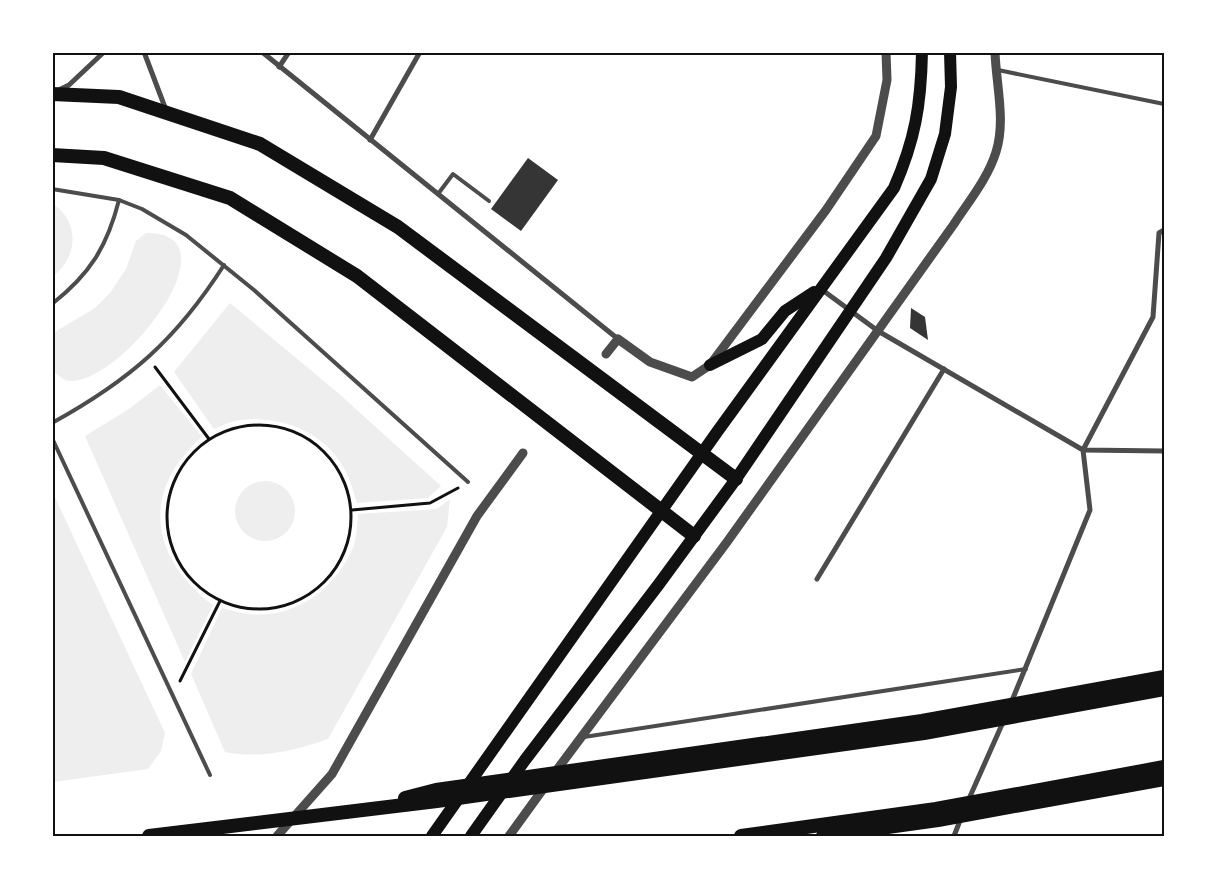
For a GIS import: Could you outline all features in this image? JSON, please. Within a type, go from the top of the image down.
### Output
[{"type":"highway","points":[[52,94],[119,97],[260,144],[398,227],[736,479]]},
{"type":"highway","points":[[52,155],[104,158],[230,198],[357,276],[694,536]]},
{"type":"highway","points":[[353,811],[436,790],[922,722],[1164,677]]},
{"type":"highway","points":[[148,836],[353,811],[924,733],[1164,689]]},
{"type":"highway","points":[[741,836],[936,809],[1164,767]]},
{"type":"highway","points":[[823,836],[938,820],[1164,779]]},
{"type":"main road","points":[[432,836],[820,288],[894,188],[909,153],[916,125],[922,52]]},
{"type":"main road","points":[[471,836],[525,760],[736,479],[886,258],[931,179],[945,134],[950,87],[950,52]]},
{"type":"main road","points":[[710,365],[762,339],[785,311],[820,288]]},
{"type":"street","points":[[52,94],[69,85],[104,52]]},
{"type":"street","points":[[144,52],[167,113]]},
{"type":"street","points":[[262,52],[278,67],[618,339],[650,362],[692,376],[710,365],[826,210],[876,136],[887,80],[886,52]]},
{"type":"street","points":[[278,67],[289,52]]},
{"type":"street","points":[[370,140],[420,52]]},
{"type":"street","points":[[509,836],[727,542],[878,331],[986,174],[997,150],[999,128],[995,52]]},
{"type":"street","points":[[954,836],[1026,669],[1090,510],[1083,450],[1153,317],[1160,233],[1164,230]]},
{"type":"street","points":[[820,288],[878,331],[1083,450],[1164,451]]},
{"type":"street","points":[[606,354],[618,339]]},
{"type":"street","points":[[817,579],[944,369]]},
{"type":"street","points":[[277,836],[332,774],[477,516],[524,453]]},
{"type":"street","points":[[863,836],[960,822]]},
{"type":"lane","points":[[996,69],[1164,104]]},
{"type":"lane","points":[[438,194],[453,174],[489,201]]},
{"type":"lane","points":[[52,189],[119,200],[142,210],[186,235],[224,265],[468,482]]},
{"type":"lane","points":[[52,304],[72,289],[93,263],[113,224],[119,200]]},
{"type":"lane","points":[[52,423],[94,400],[148,358],[189,317],[224,265]]},
{"type":"lane","points":[[52,438],[210,775]]},
{"type":"lane","points":[[581,737],[1026,669]]},
{"type":"lane","points":[[960,822],[1047,806]]},
{"type":"path","points":[[148,358],[209,439]]},
{"type":"path","points":[[270,424],[301,434],[326,453],[344,479],[352,510],[349,542],[336,571],[313,594],[283,607],[251,610],[220,601],[197,585],[179,563],[169,537],[167,509],[174,482],[188,457],[209,439],[238,426],[270,424]]},
{"type":"path","points":[[352,510],[430,503],[468,482]]},
{"type":"path","points":[[173,696],[220,601]]},
{"type":"shaded area","points":[[53,204],[68,220],[72,240],[67,260],[53,276]]},
{"type":"shaded area","points":[[146,233],[172,240],[181,258],[176,283],[160,311],[138,339],[112,363],[87,378],[65,380],[53,371],[53,333],[95,308],[110,293],[126,269],[136,241]]},
{"type":"shaded area","points":[[230,303],[337,392],[441,486],[428,498],[357,503],[347,474],[339,460],[316,438],[302,430],[288,424],[256,419],[230,422],[214,429],[174,372]]},
{"type":"shaded area","points":[[160,385],[202,437],[182,458],[169,479],[162,501],[161,524],[165,545],[176,567],[192,587],[213,605],[185,662],[85,436],[129,409]]},
{"type":"shaded area","points":[[259,481],[271,481],[282,486],[290,494],[295,505],[293,523],[282,536],[271,541],[259,541],[248,536],[240,528],[235,517],[235,505],[240,494],[248,486]]},
{"type":"shaded area","points":[[52,491],[165,733],[161,751],[148,769],[53,782]]},
{"type":"shaded area","points":[[450,499],[447,527],[328,739],[277,753],[251,755],[225,752],[191,674],[222,608],[246,614],[266,614],[298,606],[313,598],[326,587],[347,561],[355,541],[358,514],[437,509]]},
{"type":"building","points":[[528,158],[558,180],[521,231],[491,209]]},
{"type":"building","points":[[911,308],[925,317],[928,340],[910,328]]}]
